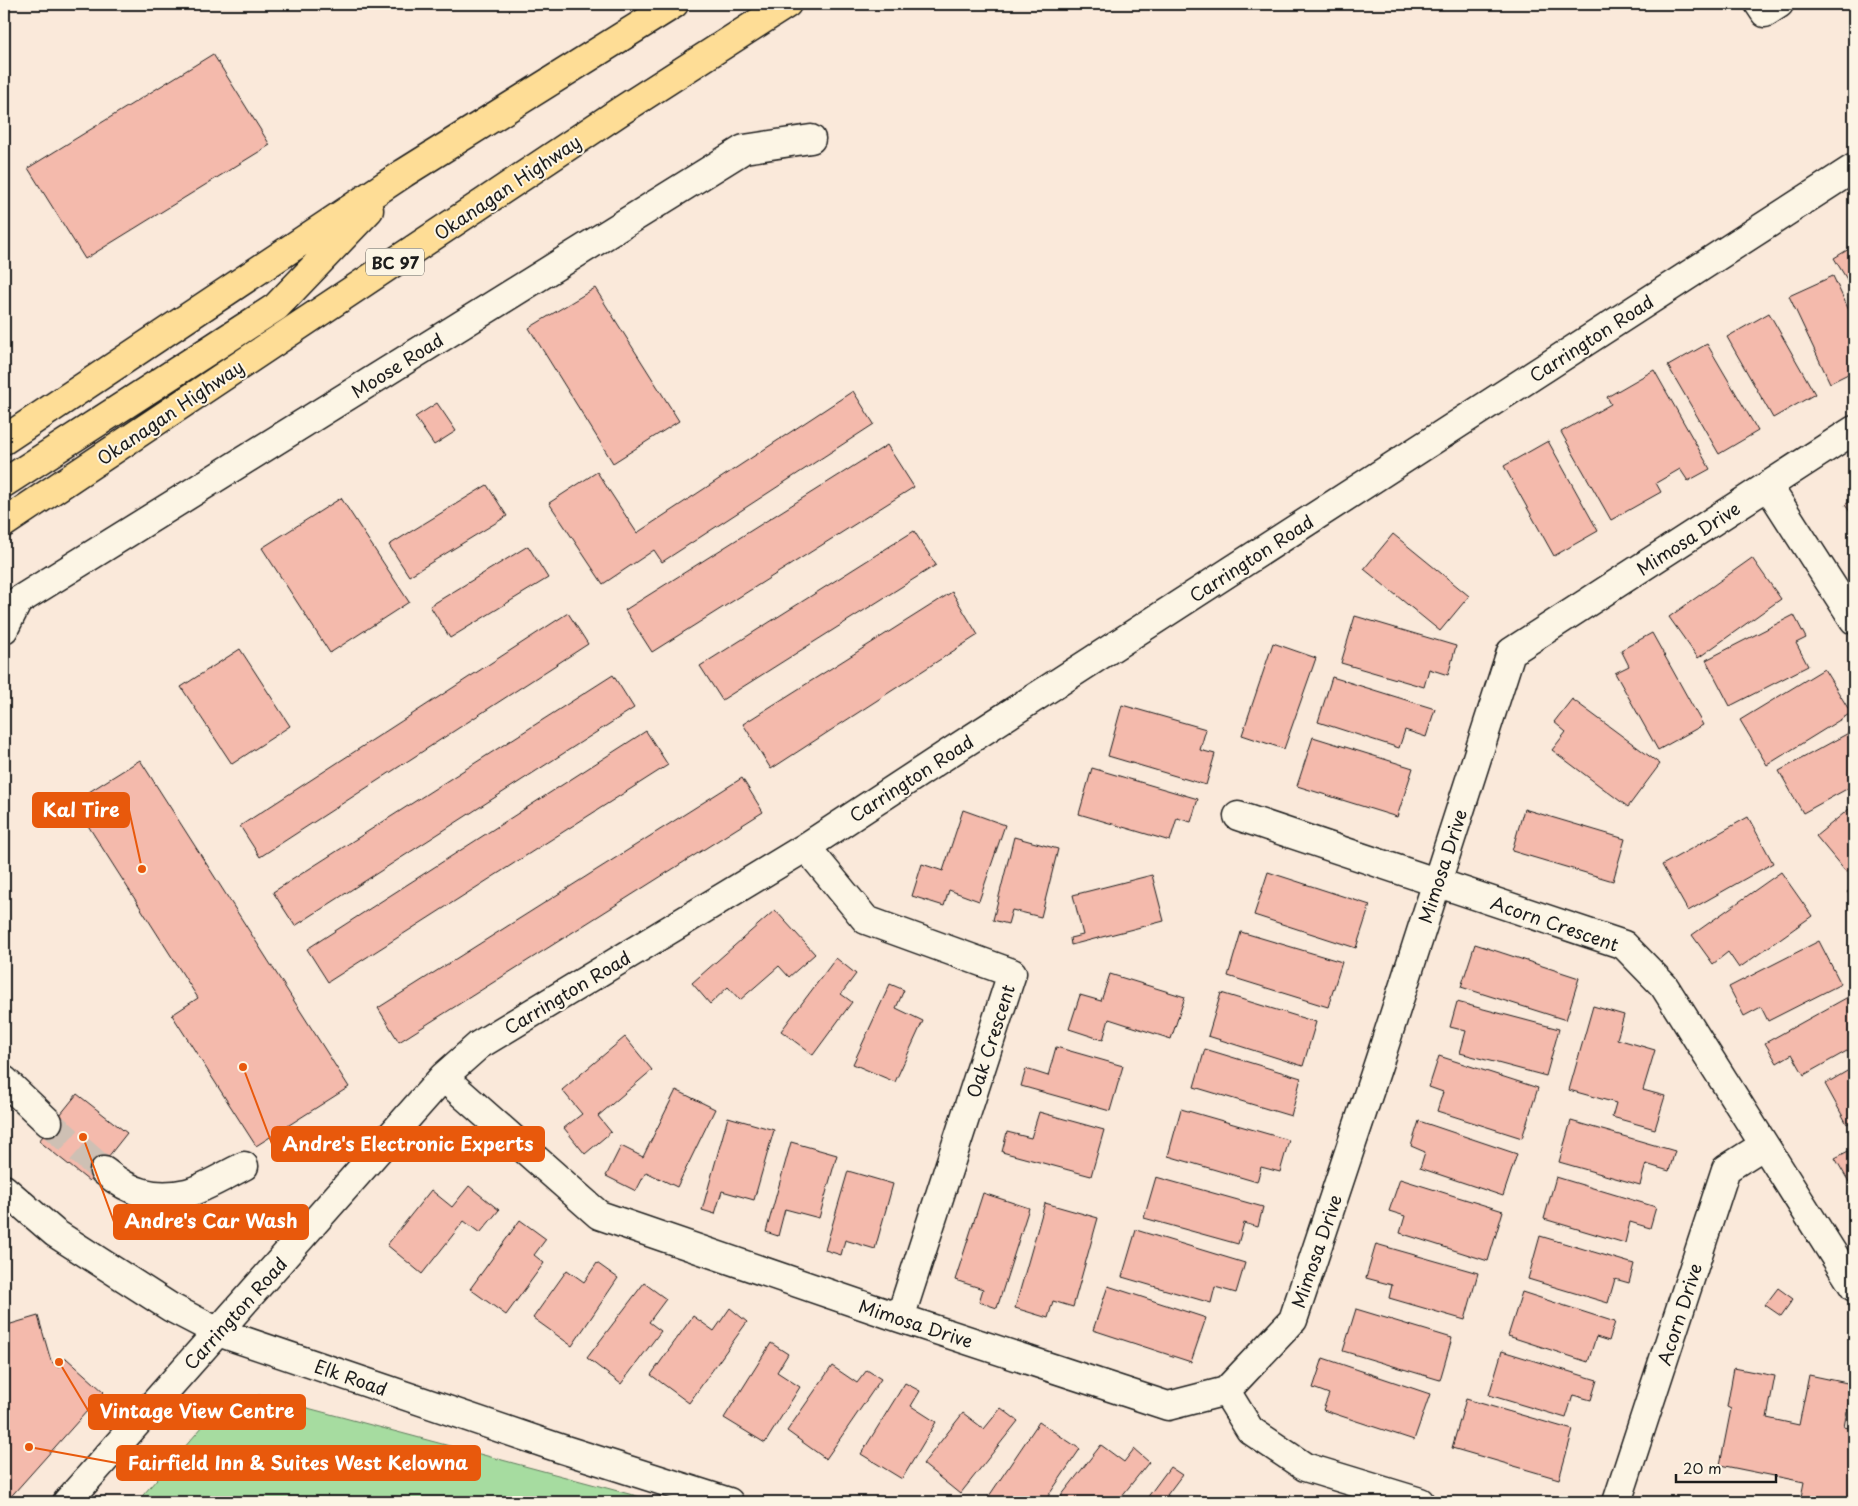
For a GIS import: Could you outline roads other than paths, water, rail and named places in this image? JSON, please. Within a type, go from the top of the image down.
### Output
[{"type":"highway","points":[[4,440],[404,173],[674,4]]},
{"type":"highway","name":"Okanagan Highway","points":[[4,523],[622,110],[787,4]]},
{"type":"highway","points":[[4,483],[276,307],[404,173]]},
{"type":"street","points":[[1759,4],[1765,13],[1779,4]]},
{"type":"street","name":"Moose Road","points":[[4,629],[18,602],[744,149],[811,139]]},
{"type":"street","name":"Carrington Road","points":[[67,1502],[443,1077],[479,1045],[806,847],[971,738],[1854,168]]},
{"type":"street","name":"Mimosa Drive","points":[[443,1077],[600,1215],[900,1318],[1168,1406],[1226,1391],[1292,1320],[1375,1074],[1511,652],[1854,430]]},
{"type":"street","points":[[1768,486],[1854,620]]},
{"type":"street","name":"Acorn Crescent","points":[[1238,816],[1624,945],[1664,986],[1854,1287]]},
{"type":"street","name":"Oak Crescent","points":[[806,847],[866,920],[1012,973],[900,1318]]},
{"type":"street","points":[[4,1080],[48,1122]]},
{"type":"street","name":"Acorn Drive","points":[[1617,1502],[1726,1169],[1764,1145]]},
{"type":"street","points":[[104,1171],[118,1182],[151,1196],[189,1193],[244,1166]]},
{"type":"street","name":"Elk Road","points":[[4,1189],[55,1233],[170,1307],[218,1332],[559,1448],[729,1502]]},
{"type":"street","points":[[1226,1391],[1250,1430],[1305,1467],[1420,1502]]},
{"type":"tunnel","points":[[48,1122],[104,1171]]},
{"type":"place","name":"Kal Tire","points":[[142,869]]},
{"type":"place","name":"Andre's Electronic Experts","points":[[243,1067]]},
{"type":"place","name":"Andre's Car Wash","points":[[83,1137]]},
{"type":"place","name":"Vintage View Centre","points":[[59,1362]]},
{"type":"place","name":"Fairfield Inn & Suites West Kelowna","points":[[29,1447]]}]
